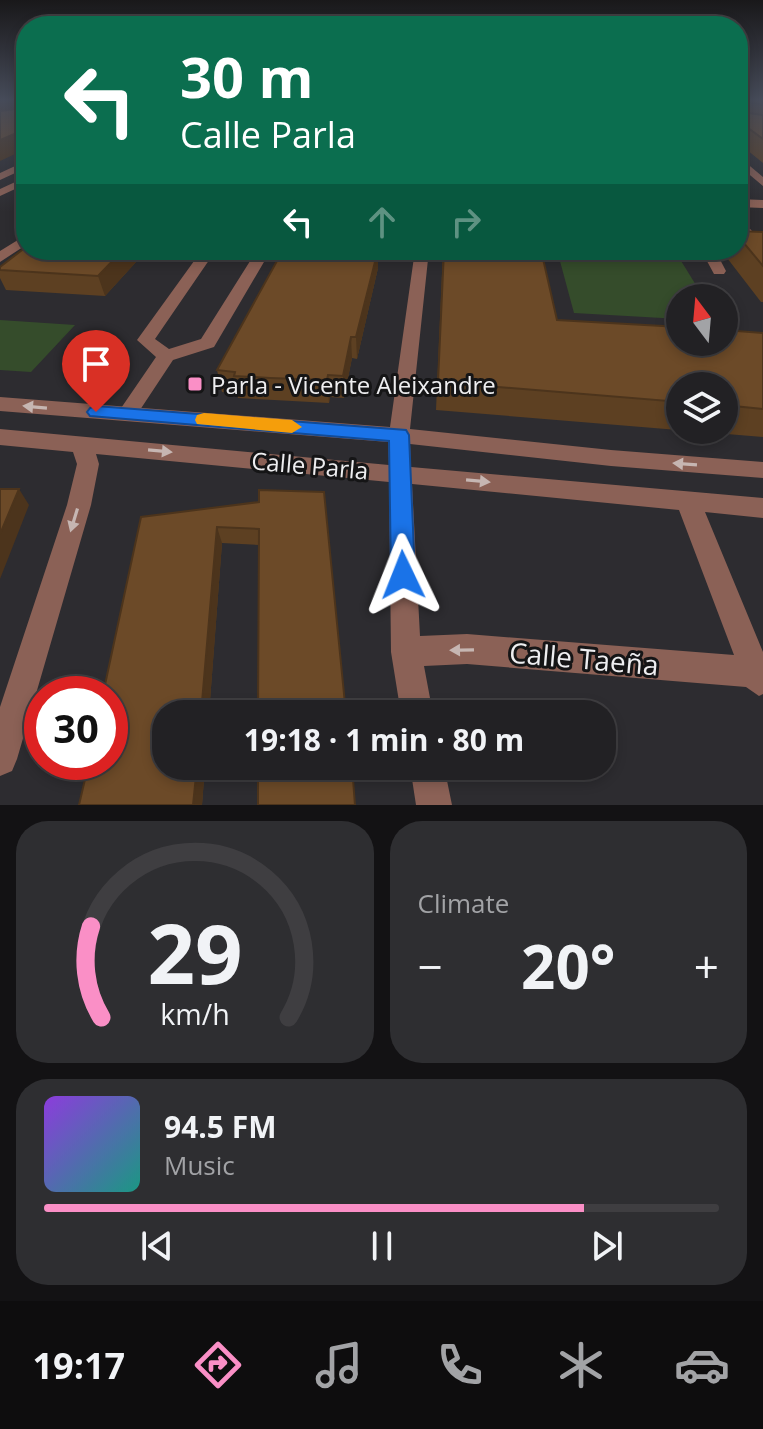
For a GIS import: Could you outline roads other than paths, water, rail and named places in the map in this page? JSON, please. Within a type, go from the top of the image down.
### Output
[{"type":"street","points":[[748,169],[763,183]]},
{"type":"street","points":[[0,258],[16,246]]},
{"type":"street","points":[[166,356],[146,340],[202,260]]},
{"type":"street","points":[[127,414],[166,356],[208,343],[258,260]]},
{"type":"street","points":[[415,700],[406,652],[399,435],[421,260]]},
{"type":"street","points":[[713,260],[719,271]]},
{"type":"street","name":"Calle Parla","points":[[0,404],[399,435],[611,458],[763,470]]},
{"type":"street","name":"Calle Parla","points":[[0,437],[763,508]]},
{"type":"street","points":[[0,759],[79,505],[88,464],[82,444]]},
{"type":"street","points":[[688,501],[760,677]]},
{"type":"street","name":"Calle Taeña","points":[[406,652],[467,649],[760,677]]},
{"type":"street","points":[[430,780],[434,805]]},
{"type":"place","name":"Parla - Vicente Aleixandre","points":[[195,384]]}]
